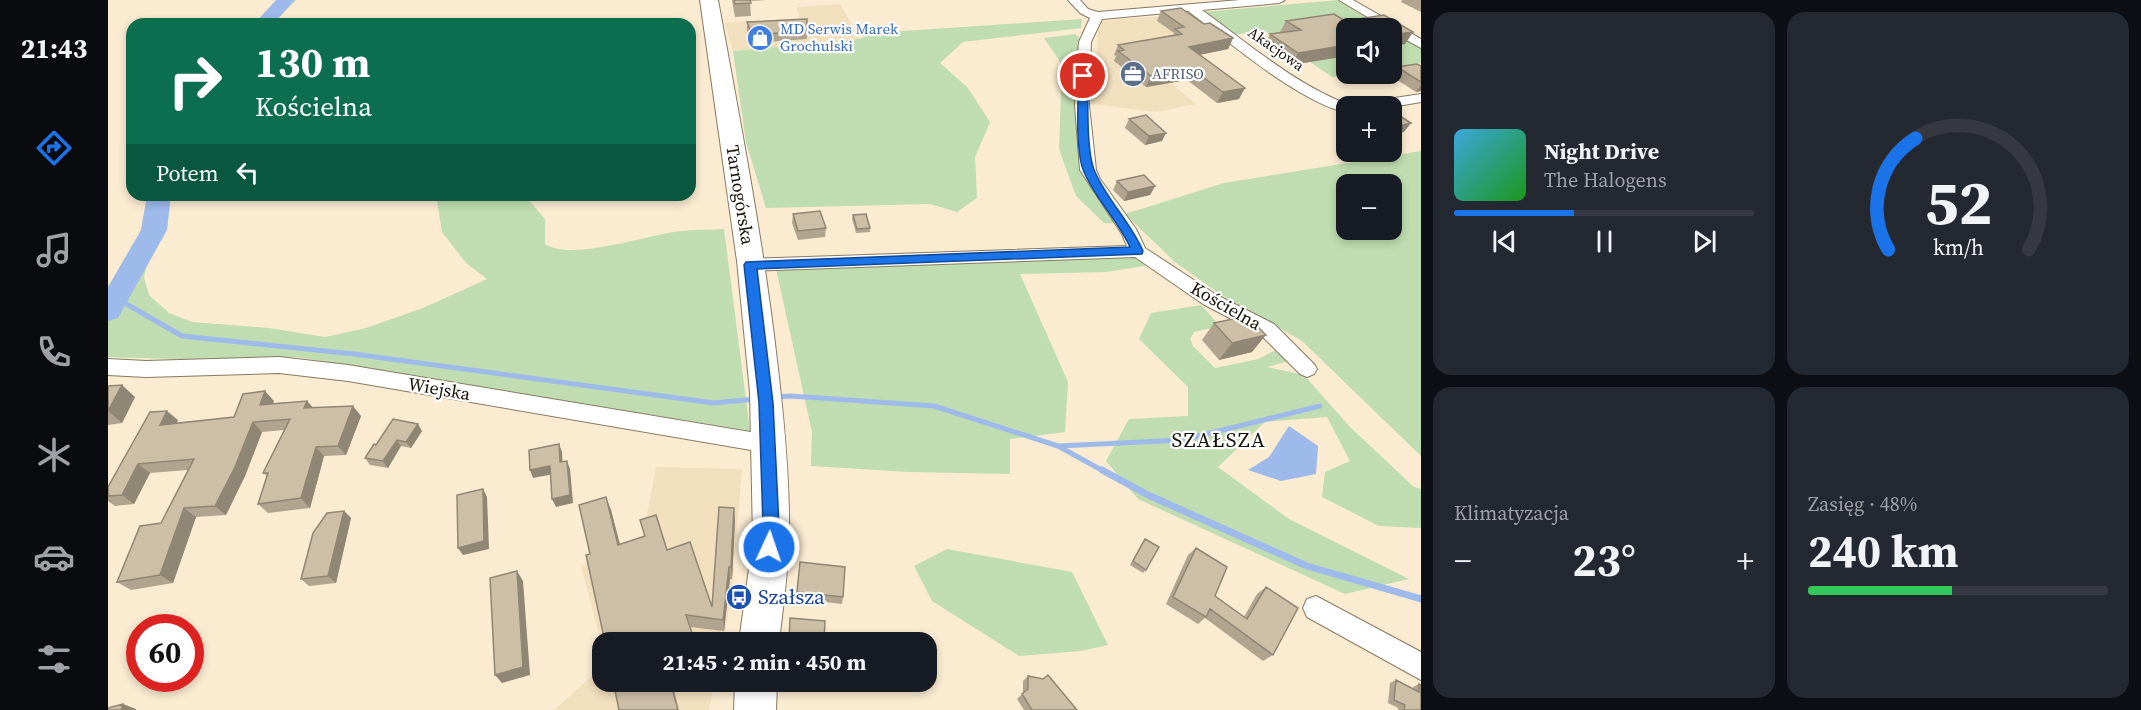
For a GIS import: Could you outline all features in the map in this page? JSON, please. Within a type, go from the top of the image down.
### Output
[{"type":"main road","name":"Tarnogórska","points":[[710,0],[751,265],[765,386],[771,526],[760,632]]},
{"type":"main road","points":[[755,710],[756,692]]},
{"type":"street","points":[[1074,0],[1084,11],[1097,16],[1279,0]]},
{"type":"street","points":[[1345,0],[1421,45]]},
{"type":"street","name":"Akacjowa","points":[[1191,8],[1302,88],[1336,105]]},
{"type":"street","name":"Kościelna","points":[[1097,16],[1085,42],[1083,125],[1088,170],[1105,200],[1130,233],[1137,251],[1204,299],[1267,329],[1307,369]]},
{"type":"street","points":[[1402,101],[1421,98]]},
{"type":"street","points":[[751,265],[1137,251]]},
{"type":"street","name":"Wiejska","points":[[108,367],[146,369],[268,365],[336,372],[768,433]]},
{"type":"street","points":[[1316,608],[1421,667]]},
{"type":"shaded area","points":[[840,4],[860,39],[733,51],[725,23],[799,18],[797,7]]},
{"type":"shaded area","points":[[1186,14],[1190,45],[1206,57],[1152,67],[1196,104],[1156,112],[1091,104],[1096,70],[1098,25],[1102,21]]},
{"type":"shaded area","points":[[656,467],[742,469],[733,580],[725,632],[598,632],[581,566],[641,546]]},
{"type":"shaded area","points":[[592,676],[592,692],[713,692],[709,710],[554,710]]},
{"type":"green space","points":[[281,0],[296,0],[278,18],[263,18]]},
{"type":"green space","points":[[1339,0],[1370,18],[1336,18],[1336,76],[1332,77],[1265,31],[1233,35],[1203,12]]},
{"type":"green space","points":[[1082,19],[1081,28],[963,42],[940,63],[968,88],[990,122],[975,157],[977,198],[957,212],[930,204],[766,208],[746,142],[733,51],[859,39],[873,33]]},
{"type":"green space","points":[[1075,34],[1085,42],[1088,170],[1124,224],[1104,223],[1076,196],[1059,149],[1062,65],[1044,38]]},
{"type":"green space","points":[[1402,37],[1421,48],[1421,63],[1402,66]]},
{"type":"green space","points":[[1421,151],[1421,456],[1302,341],[1220,294],[1175,262],[1125,214],[1224,183],[1353,162],[1402,162],[1402,154]]},
{"type":"green space","points":[[147,201],[166,201],[162,238],[149,256],[144,277],[149,295],[169,313],[192,322],[269,328],[325,337],[366,328],[423,308],[487,279],[466,263],[442,232],[437,201],[529,201],[545,219],[545,244],[558,249],[592,249],[668,233],[724,229],[750,431],[297,357],[202,360],[108,357],[108,287],[139,241]]},
{"type":"green space","points":[[1135,253],[1151,265],[1106,272],[1020,274],[1068,382],[1065,432],[1010,439],[1010,474],[908,472],[811,466],[812,432],[776,269]]},
{"type":"green space","points":[[1201,305],[1220,326],[1194,332],[1190,339],[1193,346],[1215,368],[1258,359],[1280,348],[1293,360],[1267,367],[1304,375],[1350,427],[1414,487],[1421,489],[1421,528],[1379,526],[1322,497],[1325,472],[1350,461],[1327,417],[1265,422],[1218,467],[1289,519],[1409,579],[1345,594],[1138,499],[1106,461],[1129,419],[1188,416],[1188,387],[1139,339],[1151,313]]},
{"type":"green space","points":[[947,549],[1072,572],[1108,645],[1081,651],[1019,656],[932,601],[914,566]]},
{"type":"water","points":[[1289,426],[1318,446],[1316,474],[1281,481],[1248,470],[1269,457]]},
{"type":"building","points":[[734,0],[750,0],[751,3],[735,4]]},
{"type":"building","points":[[1181,8],[1204,24],[1210,23],[1233,38],[1189,47],[1245,88],[1223,92],[1192,69],[1151,76],[1118,51],[1124,50],[1118,45],[1182,34],[1175,29],[1184,27],[1161,11]]},
{"type":"building","points":[[1334,14],[1340,18],[1336,18],[1336,47],[1298,53],[1270,34],[1301,30],[1286,21]]},
{"type":"building","points":[[1384,15],[1389,18],[1364,18]]},
{"type":"building","points":[[807,19],[807,31],[752,35],[747,22]]},
{"type":"building","points":[[1402,26],[1413,32],[1402,34]]},
{"type":"building","points":[[1417,64],[1421,66],[1421,82],[1402,70],[1402,66]]},
{"type":"building","points":[[1146,115],[1166,133],[1149,136],[1129,119]]},
{"type":"building","points":[[1402,117],[1411,123],[1402,125]]},
{"type":"building","points":[[1144,175],[1155,186],[1128,192],[1117,181]]},
{"type":"building","points":[[820,211],[826,228],[798,231],[793,214]]},
{"type":"building","points":[[866,214],[870,228],[857,229],[853,215]]},
{"type":"building","points":[[1247,316],[1266,335],[1232,343],[1214,323]]},
{"type":"building","points":[[122,385],[108,411],[108,386]]},
{"type":"building","points":[[265,391],[260,405],[307,401],[304,408],[353,406],[338,446],[316,447],[301,498],[258,504],[268,473],[263,473],[290,419],[253,422],[235,467],[215,506],[184,508],[160,575],[117,582],[140,526],[161,523],[194,459],[138,464],[122,495],[108,496],[108,487],[150,412],[167,411],[160,425],[234,417],[243,394]]},
{"type":"building","points":[[393,419],[418,424],[406,442],[397,440],[383,461],[365,458],[374,444],[376,445]]},
{"type":"building","points":[[559,444],[560,462],[567,461],[570,495],[552,499],[550,466],[530,470],[529,450]]},
{"type":"building","points":[[483,489],[484,541],[458,548],[457,495]]},
{"type":"building","points":[[606,497],[618,545],[645,536],[640,520],[656,515],[667,550],[690,542],[712,607],[719,507],[734,508],[731,567],[729,567],[723,620],[686,615],[692,632],[603,632],[586,555],[590,554],[579,505]]},
{"type":"building","points":[[344,511],[328,576],[301,579],[313,533],[327,513]]},
{"type":"building","points":[[1145,539],[1159,547],[1146,570],[1133,561]]},
{"type":"building","points":[[1196,548],[1227,567],[1215,596],[1247,619],[1266,587],[1298,608],[1273,655],[1210,609],[1206,617],[1173,597]]},
{"type":"building","points":[[800,562],[845,567],[843,597],[797,592]]},
{"type":"building","points":[[517,571],[523,667],[495,675],[490,578]]},
{"type":"building","points":[[790,618],[825,621],[824,632],[789,632]]},
{"type":"building","points":[[1048,675],[1077,710],[1032,710],[1022,694],[1028,689],[1028,676],[1043,679]]},
{"type":"building","points":[[1396,680],[1419,692],[1419,684],[1421,685],[1421,710],[1404,710],[1405,705],[1394,700]]},
{"type":"building","points":[[615,692],[673,692],[678,710],[619,710]]},
{"type":"building","points":[[123,704],[121,710],[108,710],[108,708]]},
{"type":"waterway","points":[[269,18],[286,0]]},
{"type":"waterway","points":[[108,311],[154,230],[158,201]]},
{"type":"waterway","points":[[116,298],[182,336],[354,354],[714,403],[756,399]]},
{"type":"waterway","points":[[775,397],[791,396],[934,406],[1058,446],[1105,472]]},
{"type":"waterway","points":[[1059,446],[1182,440],[1320,406]]},
{"type":"waterway","points":[[1102,470],[1148,495],[1307,566],[1421,599]]},
{"type":"place","name":"MD Serwis Marek Grochulski","points":[[760,38]]},
{"type":"place","name":"AFRISO","points":[[1133,74]]},
{"type":"place","name":"Szałsza","points":[[739,597]]},
{"type":"district","name":"SZAŁSZA","points":[[1219,440]]},
{"type":"route","points":[[769,547],[771,526],[765,386],[751,265],[1137,251],[1130,233],[1105,200],[1088,170],[1083,125],[1083,76]]}]
